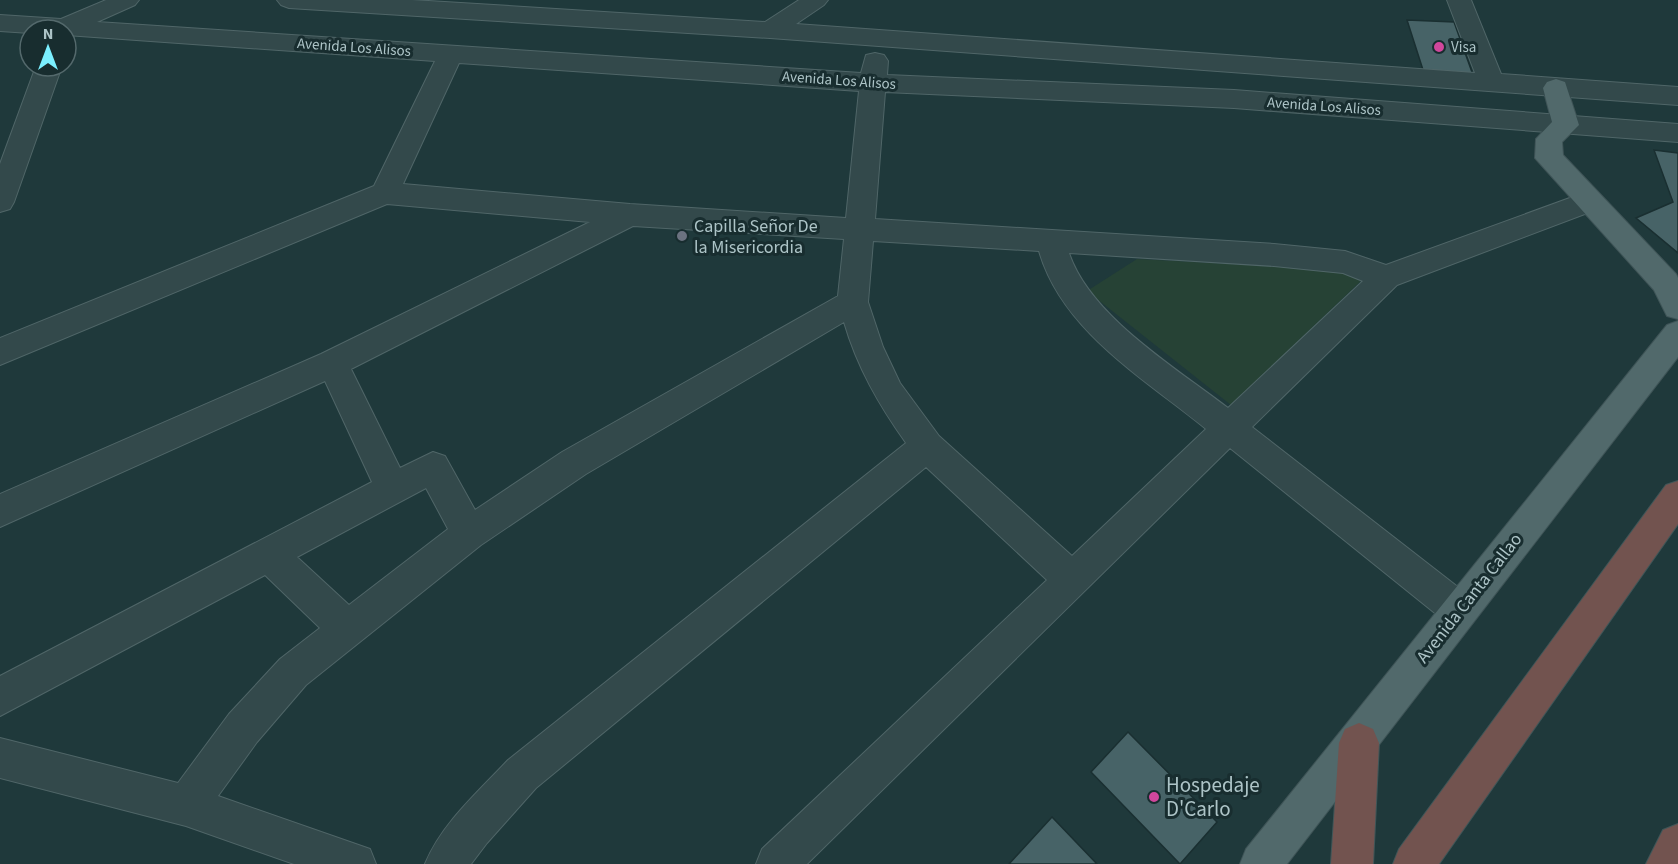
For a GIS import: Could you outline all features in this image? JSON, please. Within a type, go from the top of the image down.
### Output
[{"type":"highway","points":[[1414,864],[1678,496]]},
{"type":"highway","points":[[1352,864],[1359,743]]},
{"type":"highway","points":[[1667,864],[1678,844]]},
{"type":"main road","points":[[1556,88],[1566,124],[1549,138],[1549,158],[1665,282],[1678,308]]},
{"type":"main road","name":"Avenida Canta Callao","points":[[1261,864],[1359,743],[1459,610],[1678,334]]},
{"type":"street","points":[[78,21],[127,0]]},
{"type":"street","name":"Avenida Los Alisos","points":[[289,0],[878,37],[1678,96]]},
{"type":"street","points":[[770,30],[816,0]]},
{"type":"street","points":[[1459,0],[1492,83]]},
{"type":"street","points":[[303,44],[332,1]]},
{"type":"street","name":"Avenida Los Alisos","points":[[0,23],[18,24]]},
{"type":"street","name":"Avenida Los Alisos","points":[[78,29],[873,83],[1234,99],[1678,133]]},
{"type":"street","points":[[878,37],[858,229],[854,302],[867,346],[888,392],[927,446],[1071,579]]},
{"type":"street","points":[[385,194],[451,54]]},
{"type":"street","points":[[0,202],[7,163],[44,78]]},
{"type":"street","points":[[0,352],[385,194],[630,215],[1240,252],[1346,262],[1386,276]]},
{"type":"street","points":[[777,864],[1386,276],[1588,202]]},
{"type":"street","points":[[0,511],[332,363],[630,215]]},
{"type":"street","points":[[1051,240],[1059,271],[1071,295],[1097,323],[1459,610]]},
{"type":"street","points":[[186,806],[243,728],[293,672],[346,628],[470,534],[574,463],[854,302]]},
{"type":"street","points":[[332,363],[393,489]]},
{"type":"street","points":[[446,864],[472,828],[522,774],[927,446]]},
{"type":"street","points":[[0,698],[433,468],[470,534]]},
{"type":"street","points":[[270,555],[346,628]]},
{"type":"street","points":[[0,758],[186,806],[355,864]]},
{"type":"green space","points":[[1137,259],[1339,270],[1364,278],[1231,405],[1087,291]]},
{"type":"building","name":"Visa","points":[[1407,20],[1454,22],[1473,75],[1424,73]]},
{"type":"building","points":[[1654,150],[1678,153],[1678,253],[1636,218],[1673,202]]},
{"type":"building","name":"Hospedaje D'Carlo","points":[[1128,732],[1217,822],[1180,864],[1091,772]]},
{"type":"building","points":[[1052,817],[1097,864],[1009,864]]},
{"type":"place","name":"Visa","points":[[1439,47]]},
{"type":"place","name":"Capilla Señor De la Misericordia","points":[[682,236]]},
{"type":"place","name":"Hospedaje D'Carlo","points":[[1154,797]]}]
